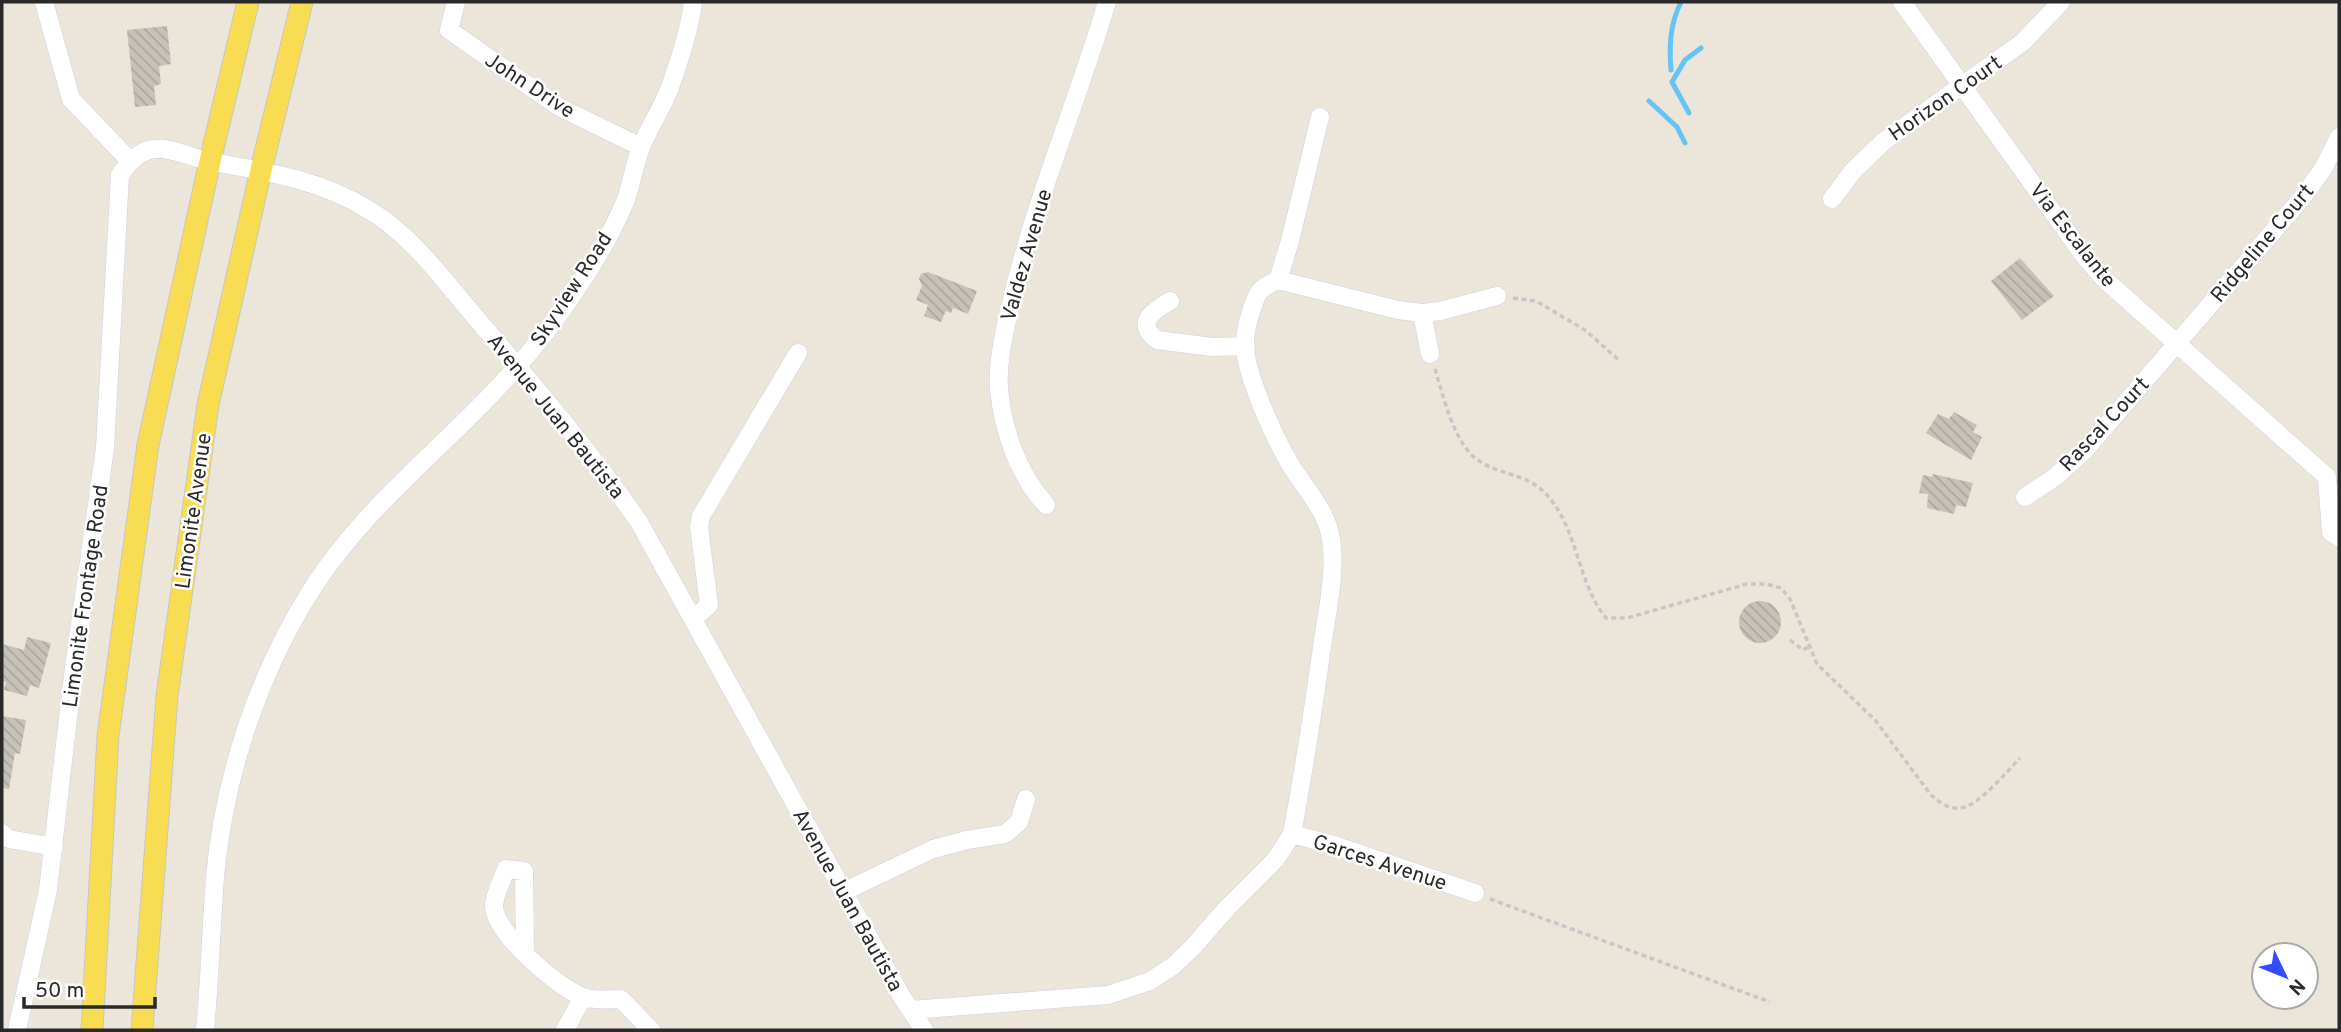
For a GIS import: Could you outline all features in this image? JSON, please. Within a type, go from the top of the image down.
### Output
[{"type":"main road","points":[[92,1030],[108,736],[148,445],[248,2]]},
{"type":"main road","name":"Limonite Avenue","points":[[142,1030],[167,696],[208,405],[302,2]]},
{"type":"street","points":[[44,2],[71,99],[130,160]]},
{"type":"street","name":"John Drive","points":[[456,2],[449,30],[559,107],[641,147]]},
{"type":"street","name":"Skyview Road","points":[[205,1030],[215,876],[224,814],[244,735],[258,696],[312,590],[354,532],[401,480],[456,430],[517,367],[552,323],[601,247],[625,202],[641,147],[670,88],[693,2]]},
{"type":"street","name":"Valdez Avenue","points":[[1046,505],[1032,489],[1016,458],[1005,424],[999,388],[1003,340],[1024,247],[1107,2]]},
{"type":"street","name":"Via Escalante","points":[[1902,2],[2085,257],[2124,298],[2328,477],[2331,532],[2339,537]]},
{"type":"street","name":"Horizon Court","points":[[1832,199],[1853,171],[1884,141],[2023,42],[2060,2]]},
{"type":"street","points":[[1278,280],[1290,242],[1320,117]]},
{"type":"street","name":"Ridgeline Court","points":[[2178,343],[2302,198],[2323,169],[2339,137]]},
{"type":"street","name":"Avenue Juan Bautista","points":[[130,160],[151,149],[175,149],[210,161],[306,181],[339,194],[392,225],[432,266],[611,480],[657,550],[843,892],[925,1030]]},
{"type":"street","name":"Limonite Frontage Road","points":[[17,1030],[42,928],[54,847],[74,667],[104,449],[120,175],[130,160]]},
{"type":"street","points":[[1292,834],[1308,748],[1332,559],[1330,534],[1322,514],[1291,466],[1251,375],[1246,355],[1247,326],[1257,294],[1261,287],[1278,280],[1398,310],[1422,313],[1497,296]]},
{"type":"street","points":[[1170,301],[1153,311],[1150,316],[1148,332],[1157,340],[1212,347],[1246,345]]},
{"type":"street","points":[[1422,313],[1430,354]]},
{"type":"street","name":"Rascal Court","points":[[2025,497],[2055,477],[2085,450],[2178,343]]},
{"type":"street","points":[[693,619],[709,605],[699,527],[701,516],[798,353]]},
{"type":"street","points":[[843,892],[933,849],[1005,834],[1019,822],[1026,799]]},
{"type":"street","points":[[2,833],[9,839],[54,847]]},
{"type":"street","name":"Garces Avenue","points":[[911,1010],[1108,995],[1150,981],[1192,948],[1275,860],[1292,834],[1337,846],[1475,893]]},
{"type":"street","points":[[525,952],[545,974],[583,997],[621,999],[651,1030]]},
{"type":"street","points":[[565,1030],[583,997]]},
{"type":"path","points":[[1497,296],[1536,300],[1585,330],[1620,361]]},
{"type":"path","points":[[1430,354],[1460,439],[1474,457],[1496,469],[1535,483],[1553,502],[1595,602],[1606,618],[1627,618],[1747,584],[1766,583],[1780,588],[1790,599],[1808,647],[1823,671],[1871,715],[1923,785],[1940,803],[1952,808],[1968,805],[1985,793],[2020,758]]},
{"type":"path","points":[[1790,640],[1803,650],[1808,647]]},
{"type":"path","name":"Garces Avenue","points":[[1475,893],[1770,1002]]},
{"type":"building","points":[[167,26],[171,64],[159,66],[161,84],[154,86],[156,105],[135,107],[127,30]]},
{"type":"building","points":[[2020,258],[2054,296],[2022,320],[1991,281]]},
{"type":"building","points":[[928,272],[977,291],[968,314],[953,308],[951,313],[946,311],[941,322],[924,316],[928,305],[916,300],[922,286],[919,279],[921,274]]},
{"type":"building","points":[[1954,412],[1977,425],[1973,432],[1982,437],[1971,460],[1926,433],[1938,414],[1949,419]]},
{"type":"building","points":[[1933,474],[1973,483],[1966,507],[1956,505],[1954,514],[1927,508],[1928,494],[1919,493],[1923,475],[1932,477]]},
{"type":"building","points":[[1760,601],[1775,607],[1781,622],[1775,637],[1760,643],[1745,637],[1739,622],[1745,607]]},
{"type":"building","points":[[27,637],[51,643],[39,688],[30,685],[27,696],[4,690],[6,682],[2,681],[2,644],[24,650]]},
{"type":"building","points":[[2,716],[26,720],[20,754],[15,753],[9,789],[2,788]]},
{"type":"waterway","points":[[1671,70],[1671,35],[1681,2]]},
{"type":"waterway","points":[[1689,113],[1672,82],[1685,60],[1701,48]]},
{"type":"waterway","points":[[1649,101],[1677,127],[1685,143]]}]
